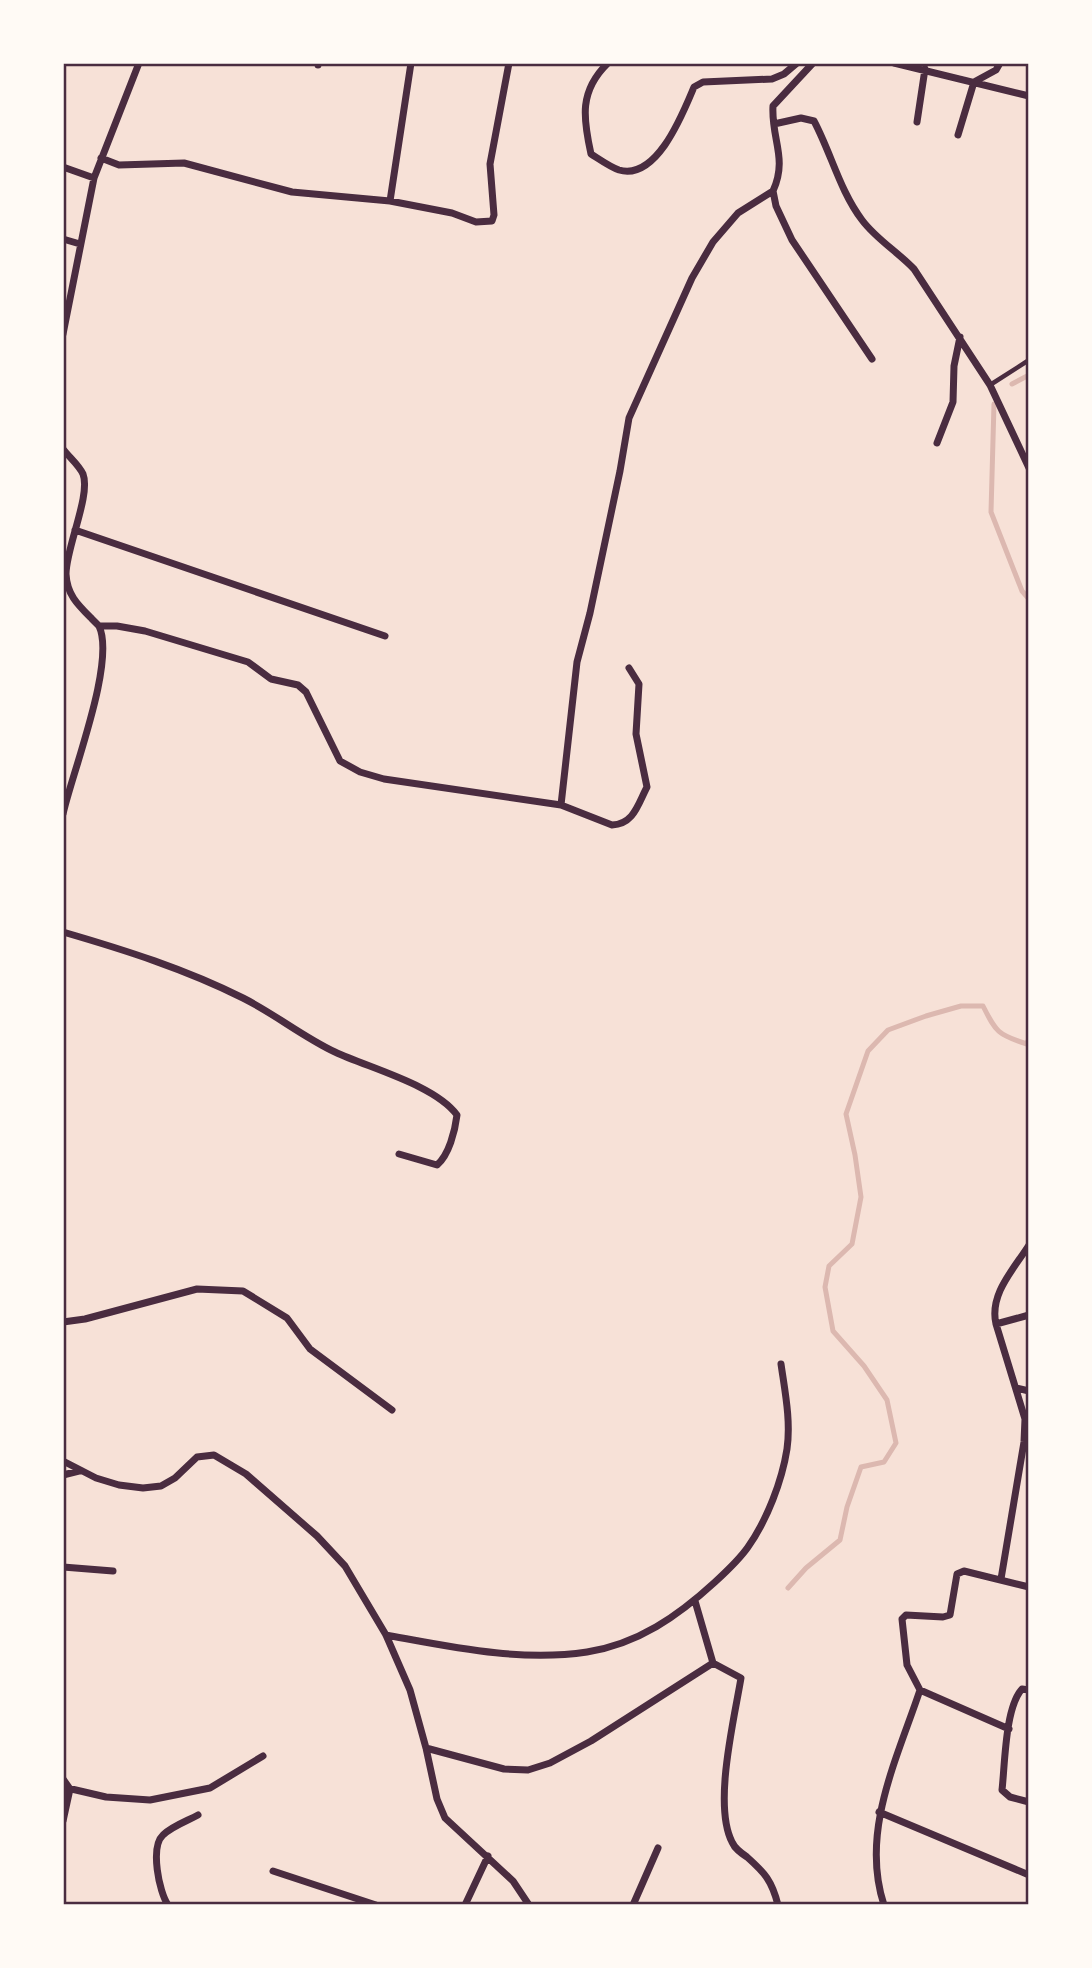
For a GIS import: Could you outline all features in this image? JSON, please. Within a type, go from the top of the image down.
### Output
[{"type":"street","points":[[63,333],[94,178],[139,63]]},
{"type":"street","points":[[390,201],[411,63]]},
{"type":"street","points":[[101,158],[118,165],[184,163],[292,192],[390,201],[452,213],[476,222],[492,221],[495,208],[490,164],[509,63]]},
{"type":"street","points":[[608,63],[588,91],[585,125],[590,154],[620,171],[633,171],[650,164],[665,146],[694,87],[703,82],[772,79],[784,74],[797,63]]},
{"type":"street","points":[[813,63],[773,107],[781,171],[773,191],[776,206],[792,240],[872,359]]},
{"type":"street","points":[[894,63],[1029,96]]},
{"type":"street","points":[[958,135],[974,82],[996,70],[999,63]]},
{"type":"street","points":[[917,122],[925,69]]},
{"type":"street","points":[[774,124],[801,118],[814,121],[834,169],[861,219],[878,238],[914,269],[960,337],[990,385],[1029,468]]},
{"type":"street","points":[[63,167],[94,178]]},
{"type":"street","points":[[561,805],[577,662],[612,509],[629,418],[692,278],[713,242],[738,213],[773,191]]},
{"type":"street","points":[[63,239],[80,244]]},
{"type":"street","points":[[937,443],[953,402],[954,366],[960,337]]},
{"type":"street","points":[[63,449],[82,472],[85,484],[66,570],[67,587],[73,600],[99,626],[103,658],[99,690],[67,781],[63,814]]},
{"type":"street","points":[[75,530],[385,636]]},
{"type":"street","points":[[99,626],[145,631],[248,662],[271,679],[298,685],[306,692],[340,761],[360,772],[384,779],[561,805],[612,825],[621,825],[629,820],[647,787],[636,734],[639,684],[629,668]]},
{"type":"street","points":[[63,932],[180,968],[245,999],[334,1052],[402,1079],[450,1106],[457,1115],[456,1126],[442,1160],[437,1165],[399,1154]]},
{"type":"street","points":[[1001,1579],[1024,1442],[1025,1419],[994,1313],[998,1293],[1029,1245]]},
{"type":"street","points":[[63,1322],[85,1319],[197,1289],[243,1291],[287,1318],[310,1349],[392,1410]]},
{"type":"street","points":[[996,1324],[1029,1315]]},
{"type":"street","points":[[386,1635],[497,1653],[585,1652],[617,1646],[641,1636],[695,1601],[747,1549],[757,1534],[774,1493],[787,1448],[789,1424],[781,1364]]},
{"type":"street","points":[[1016,1388],[1029,1391]]},
{"type":"street","points":[[63,1461],[79,1471],[119,1485],[143,1488],[161,1486],[197,1457],[214,1455],[232,1465],[292,1512],[345,1566],[386,1635],[410,1690],[437,1799],[445,1818],[513,1881],[529,1905]]},
{"type":"street","points":[[63,1475],[79,1471]]},
{"type":"street","points":[[63,1567],[113,1571]]},
{"type":"street","points":[[1009,1729],[920,1690],[907,1665],[902,1619],[906,1615],[943,1618],[950,1615],[957,1574],[964,1571],[1029,1587]]},
{"type":"street","points":[[695,1601],[713,1663],[741,1678],[724,1797],[726,1829],[733,1846],[766,1873],[775,1891],[778,1905]]},
{"type":"street","points":[[426,1748],[504,1769],[528,1770],[550,1763],[591,1741],[713,1663]]},
{"type":"street","points":[[1029,1690],[1022,1689],[1016,1695],[1002,1790],[1010,1797],[1029,1802]]},
{"type":"street","points":[[884,1905],[875,1859],[879,1812],[920,1690]]},
{"type":"street","points":[[66,1788],[106,1797],[150,1800],[210,1788],[263,1756]]},
{"type":"street","points":[[63,1779],[66,1788],[63,1821]]},
{"type":"street","points":[[879,1812],[1029,1875]]},
{"type":"street","points":[[169,1905],[159,1881],[159,1840],[164,1834],[198,1815]]},
{"type":"street","points":[[634,1905],[659,1848]]},
{"type":"street","points":[[465,1905],[488,1856]]},
{"type":"street","points":[[273,1871],[376,1905]]},
{"type":"lane","points":[[990,385],[1029,360]]},
{"type":"waterway","points":[[1012,384],[1029,375]]},
{"type":"waterway","points":[[994,404],[991,512],[1022,591],[1029,599]]},
{"type":"waterway","points":[[788,1588],[806,1568],[840,1540],[847,1507],[861,1467],[884,1462],[896,1443],[887,1400],[864,1366],[833,1331],[825,1287],[829,1266],[852,1244],[861,1197],[846,1114],[868,1051],[888,1030],[961,1006],[983,1006],[991,1022],[1004,1035],[1027,1044],[1029,1038]]}]
